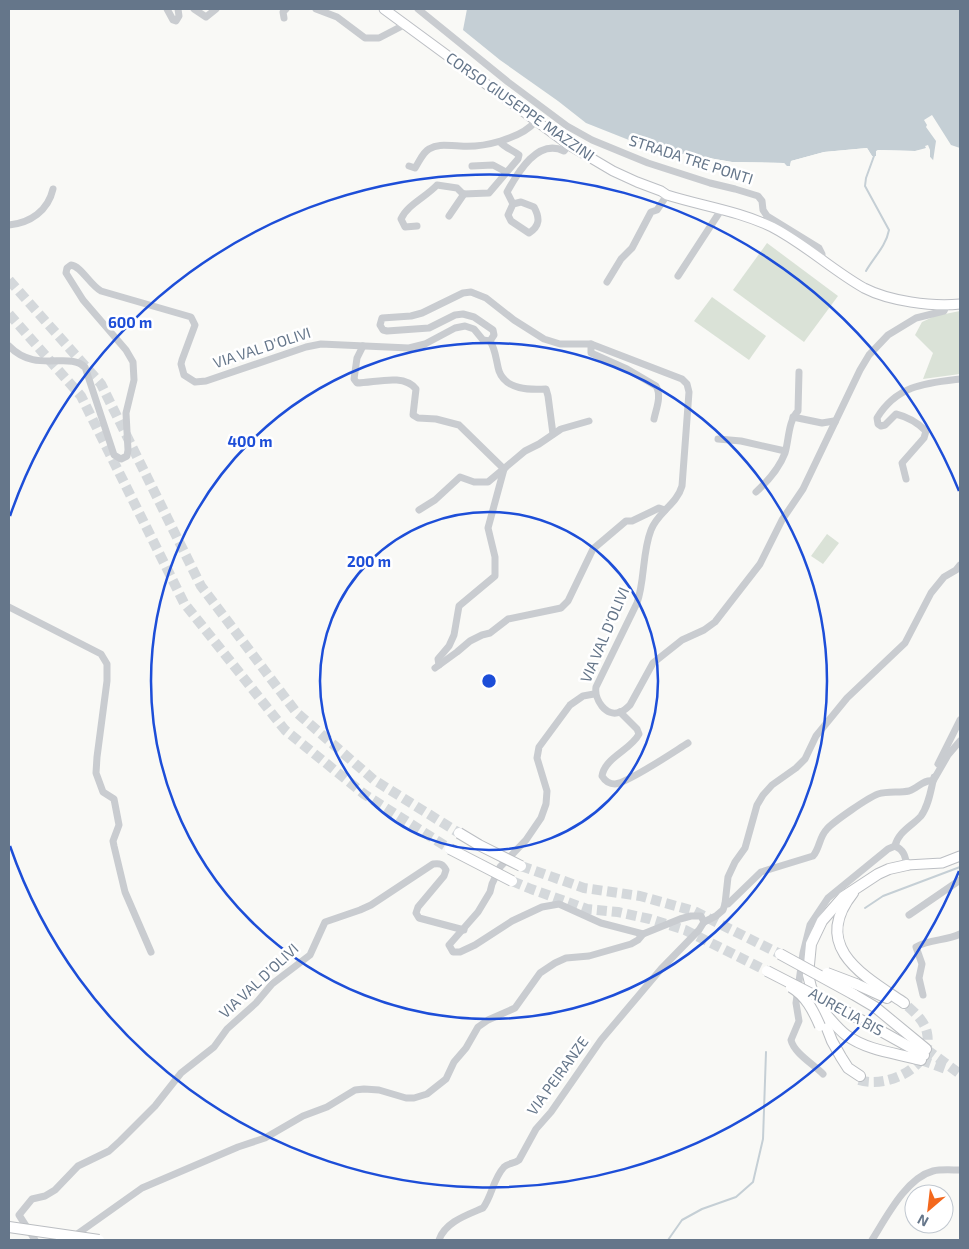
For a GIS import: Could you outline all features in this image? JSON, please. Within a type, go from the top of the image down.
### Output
[{"type":"highway","points":[[459,832],[479,845],[521,866]]},
{"type":"highway","points":[[450,849],[512,881]]},
{"type":"highway","points":[[907,865],[889,869],[878,874],[843,897],[828,912],[817,928],[811,944],[808,975],[810,987],[818,1006],[846,1035],[863,1045],[880,1050],[924,1055]]},
{"type":"highway","points":[[854,989],[902,1005],[855,968],[843,954],[838,940],[839,921],[847,903],[858,887]]},
{"type":"highway","name":"AURELIA BIS","points":[[780,954],[854,989],[887,1016],[924,1055]]},
{"type":"highway","name":"AURELIA BIS","points":[[818,1006],[832,1040],[848,1068],[859,1078],[847,1072],[835,1059],[828,1048],[813,1010],[800,993],[767,973],[809,991],[924,1055]]},
{"type":"highway","points":[[9,1227],[99,1240]]},
{"type":"main road","name":"CORSO GIUSEPPE MAZZINI","points":[[384,9],[569,145],[613,171],[667,195],[750,218],[771,226],[822,258],[854,282],[875,292],[908,301],[947,305],[960,304]]},
{"type":"main road","points":[[907,865],[942,863],[960,856]]},
{"type":"street","points":[[167,9],[173,20],[176,21],[179,16],[178,9]]},
{"type":"street","points":[[194,9],[206,17],[216,9]]},
{"type":"street","points":[[284,18],[283,12],[286,9]]},
{"type":"street","points":[[316,9],[337,17],[365,38],[379,38],[406,24]]},
{"type":"street","name":"STRADA TRE PONTI","points":[[418,9],[554,118],[592,140],[648,163],[710,184],[758,196],[762,201],[763,210],[767,216],[819,248],[822,258]]},
{"type":"street","points":[[409,166],[415,168],[428,149],[440,145],[479,147],[500,142],[531,127],[536,121]]},
{"type":"street","points":[[417,226],[405,227],[401,219],[404,211],[427,196],[437,185],[457,188],[464,194],[489,193],[518,159],[519,155],[503,146],[500,142]]},
{"type":"street","points":[[513,204],[507,192],[516,174],[541,150],[548,147],[564,151],[569,145]]},
{"type":"street","points":[[472,166],[494,165],[506,172]]},
{"type":"street","points":[[9,224],[23,223],[32,219],[48,202],[52,189]]},
{"type":"street","points":[[449,216],[464,194]]},
{"type":"street","points":[[607,282],[622,259],[632,248],[651,212],[657,210],[667,195]]},
{"type":"street","points":[[522,202],[534,207],[539,216],[539,222],[529,233],[511,221],[508,214],[513,204],[522,202]]},
{"type":"street","points":[[678,276],[721,210]]},
{"type":"street","name":"VIA VAL D'OLIVI","points":[[9,346],[18,354],[32,360],[47,362],[74,361],[85,367],[114,455],[121,459],[127,456],[128,450],[126,413],[134,380],[133,362],[126,350],[77,291],[66,273],[69,266],[74,265],[78,268],[91,285],[101,291],[191,317],[195,325],[181,364],[184,375],[195,382],[314,345],[330,344],[409,348],[419,346],[455,328],[465,326],[474,329],[483,340],[490,341],[494,335],[493,330],[468,314],[455,315],[429,328],[407,331],[383,330],[380,325],[380,322],[385,317],[411,316],[422,313],[454,297],[471,292],[486,298],[514,320],[544,339],[560,344],[590,344],[678,377],[687,384],[689,392],[682,486],[679,494],[655,522],[650,532],[641,592],[597,683],[594,694],[605,709],[614,713],[620,712],[637,729],[639,734],[634,742],[605,768],[602,776],[608,782],[616,784],[688,743]]},
{"type":"street","points":[[620,712],[630,705],[653,663],[682,640],[704,630],[715,622],[760,564],[782,520],[803,489],[864,362],[880,342],[916,318],[944,311],[947,305]]},
{"type":"street","points":[[490,341],[494,347],[500,372],[510,383],[524,389],[546,389],[553,434]]},
{"type":"street","points":[[590,344],[591,353],[656,386],[658,399],[654,419]]},
{"type":"street","points":[[363,346],[358,358],[354,379],[357,383],[391,380],[412,384],[416,389],[413,415],[418,418],[436,419],[460,425],[504,469]]},
{"type":"street","points":[[756,492],[768,480],[782,460],[793,417],[798,412],[799,372]]},
{"type":"street","points":[[906,479],[902,463],[924,438],[926,430],[916,422],[896,414],[885,426],[878,424],[877,418],[903,391],[919,385],[960,379]]},
{"type":"street","points":[[793,417],[822,423],[835,422]]},
{"type":"street","points":[[419,510],[435,500],[460,476],[474,482],[488,482],[524,451],[540,444],[553,434],[573,424],[589,421]]},
{"type":"street","points":[[718,439],[741,441],[785,451]]},
{"type":"street","points":[[504,469],[488,528],[495,557],[495,576],[459,606],[454,635],[449,646],[438,659],[437,666],[470,640],[482,634],[490,633],[508,619],[561,608],[568,601],[592,549],[598,543],[626,521],[632,521],[659,508],[665,510]]},
{"type":"street","points":[[69,1240],[142,1188],[238,1147],[265,1138],[303,1116],[327,1106],[355,1090],[379,1090],[406,1098],[427,1094],[446,1079],[454,1062],[466,1048],[478,1027],[488,1020],[514,1008],[540,973],[555,963],[566,958],[589,956],[631,944],[644,934],[691,916],[701,916],[704,922],[720,913],[725,904],[728,877],[735,862],[745,848],[757,805],[763,794],[805,759],[816,736],[847,698],[905,644],[932,593],[944,577],[956,570],[960,565]]},
{"type":"street","points":[[9,607],[101,654],[106,664],[107,681],[96,773],[104,792],[114,800],[119,825],[113,841],[125,892],[151,952]]},
{"type":"street","points":[[594,694],[583,696],[570,705],[539,747],[537,758],[547,791],[546,804],[541,818],[526,840],[500,867],[485,902],[464,930],[449,945],[453,952],[460,952],[475,945],[512,920],[542,907],[559,904],[601,923],[644,934]]},
{"type":"street","points":[[823,1074],[797,1052],[791,1040],[799,1021],[796,1003],[806,938],[810,925],[828,898],[888,849],[895,846],[900,836],[921,816],[938,765],[960,720]]},
{"type":"street","points":[[933,781],[948,755],[960,741]]},
{"type":"street","points":[[725,904],[728,904],[761,872],[813,856],[819,849],[822,835],[828,828],[869,798],[879,794],[908,791],[928,780],[933,781]]},
{"type":"street","points":[[895,846],[904,852],[907,865]]},
{"type":"street","name":"VIA VAL D'OLIVI","points":[[35,1240],[19,1215],[32,1199],[45,1196],[55,1190],[78,1166],[108,1151],[120,1141],[155,1106],[181,1073],[214,1046],[227,1029],[256,1003],[272,984],[310,955],[325,922],[360,910],[433,864],[440,863],[446,870],[444,876],[416,913],[419,918],[464,930]]},
{"type":"street","points":[[908,914],[960,880]]},
{"type":"street","name":"VIA PEIRANZE","points":[[439,1240],[440,1236],[456,1220],[483,1208],[506,1165],[517,1163],[536,1129],[551,1112],[602,1040],[661,969],[699,930],[704,922]]},
{"type":"street","points":[[923,995],[919,978],[922,964],[916,947],[930,941],[950,938],[960,934]]},
{"type":"street","points":[[872,1240],[902,1194],[920,1176],[934,1170],[960,1170]]},
{"type":"shaded area","points":[[467,9],[960,9],[960,148],[951,145],[932,115],[924,120],[927,125],[926,127],[936,141],[933,161],[930,157],[930,150],[926,148],[915,151],[878,150],[876,152],[877,156],[872,156],[867,148],[824,152],[791,161],[790,166],[787,167],[784,163],[732,162],[686,154],[663,154],[586,123],[500,60],[463,30]]},
{"type":"shaded area","points":[[767,243],[838,296],[804,342],[733,290]]},
{"type":"shaded area","points":[[712,297],[766,336],[749,360],[694,321]]},
{"type":"shaded area","points":[[960,311],[960,374],[923,379],[933,353],[915,335],[922,322],[935,316]]},
{"type":"shaded area","points":[[827,534],[839,543],[823,564],[811,556]]},
{"type":"pier","points":[[928,145],[933,163],[928,158],[927,150],[915,154],[879,153],[879,158],[872,159],[866,150],[861,150],[825,154],[793,163],[791,168],[787,169],[783,165],[732,164],[686,156],[667,156],[666,154],[686,154],[732,162],[784,163],[790,166],[791,161],[824,152],[867,148],[872,156],[876,156],[876,151],[878,150],[915,151],[924,150],[925,146]]},
{"type":"waterway","points":[[866,271],[883,246],[889,230],[865,186],[874,156]]},
{"type":"waterway","points":[[865,908],[883,896],[960,867]]},
{"type":"waterway","points":[[668,1240],[682,1220],[702,1209],[736,1197],[753,1182],[763,1139],[766,1052]]},
{"type":"tunnel","points":[[9,280],[101,384],[201,586],[296,712],[374,780],[459,833]]},
{"type":"tunnel","points":[[9,314],[81,396],[184,603],[285,730],[364,794],[450,849]]},
{"type":"tunnel","points":[[521,866],[584,888],[640,896],[694,911],[780,954]]},
{"type":"tunnel","points":[[512,881],[587,909],[618,912],[650,919],[685,930],[767,971]]},
{"type":"tunnel","points":[[859,1080],[870,1082],[895,1078],[906,1073],[923,1056],[927,1045],[926,1029],[918,1016],[904,1003]]},
{"type":"tunnel","points":[[926,1049],[960,1074]]},
{"type":"tunnel","points":[[921,1060],[946,1069]]}]
